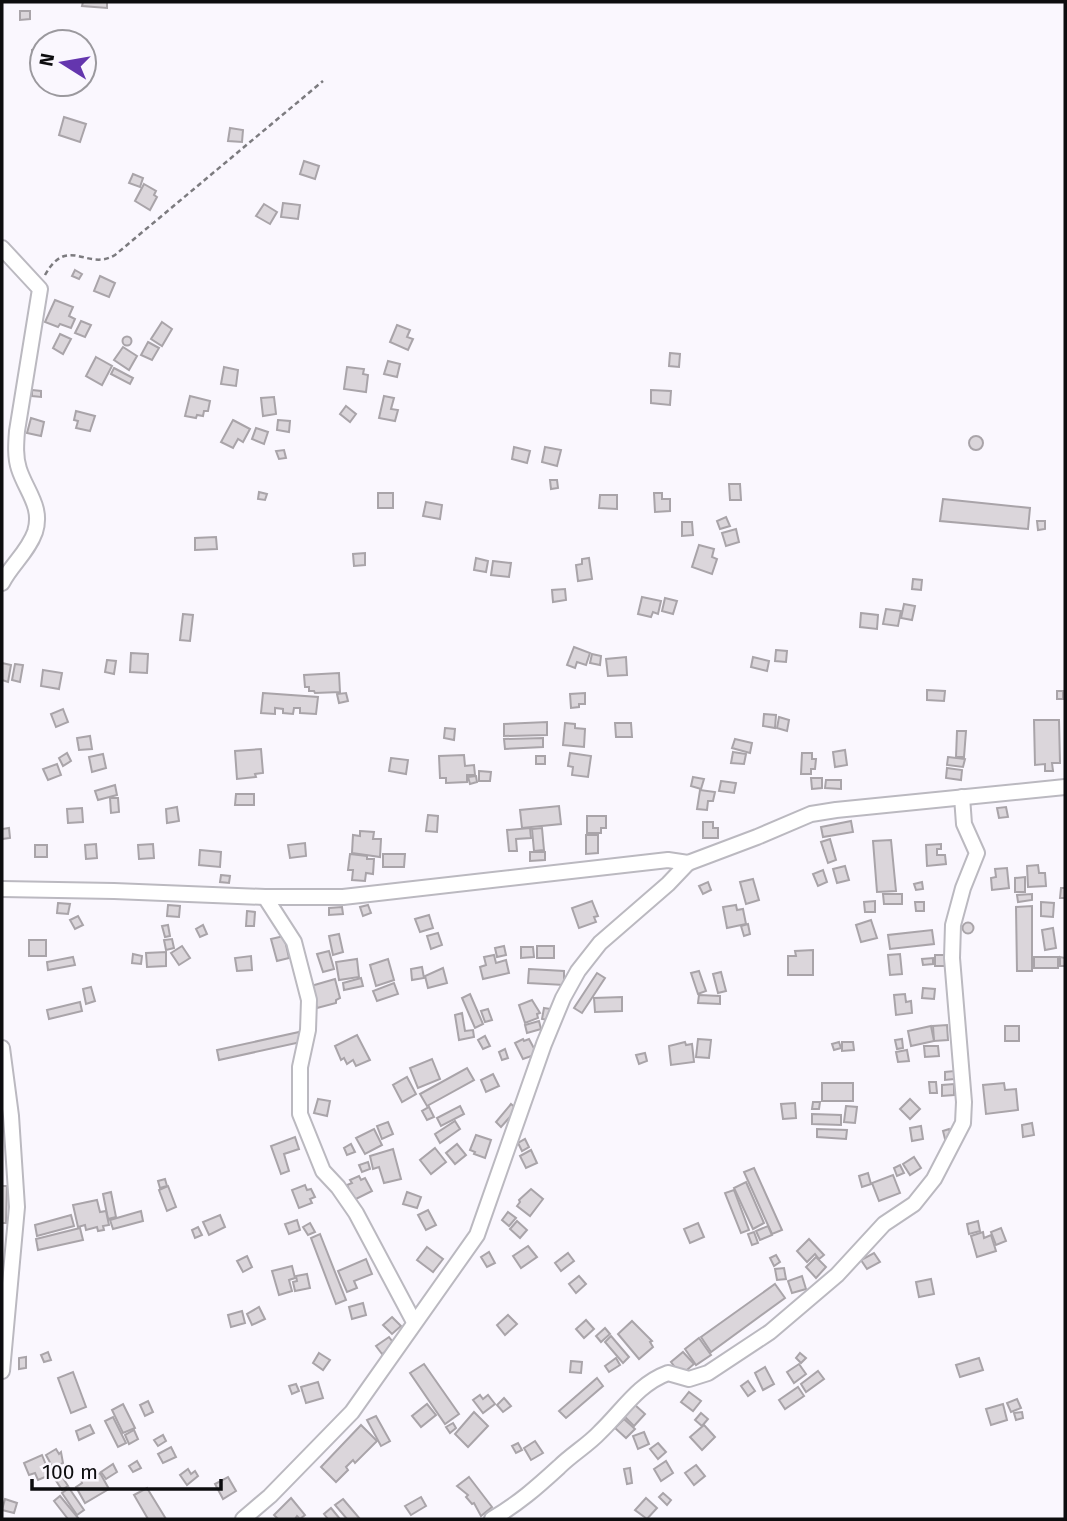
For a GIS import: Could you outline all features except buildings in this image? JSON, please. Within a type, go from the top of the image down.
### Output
[{"type":"street","points":[[2,248],[40,289],[17,431],[16,453],[19,470],[35,504],[38,521],[29,546],[2,583]]},
{"type":"street","points":[[243,1519],[270,1496],[352,1412],[463,1257],[477,1235],[544,1044],[563,998],[578,971],[600,943],[688,863],[757,838],[811,814],[1065,787]]},
{"type":"street","points":[[492,1519],[519,1503],[540,1486],[559,1466],[599,1433],[642,1386],[668,1373],[690,1379],[708,1373],[770,1332],[838,1275],[884,1224],[914,1204],[934,1179],[963,1123],[964,1112],[952,958],[953,925],[963,888],[977,853],[964,824],[962,797]]},
{"type":"street","points":[[2,889],[265,897],[353,896],[668,860],[688,863]]},
{"type":"street","points":[[265,897],[294,942],[309,1000],[308,1030],[300,1067],[300,1114],[323,1171],[356,1213],[414,1322]]},
{"type":"street","points":[[2,1048],[11,1116],[17,1207],[2,1371]]},
{"type":"path","points":[[40,289],[50,266],[55,259],[64,255],[100,260],[115,256],[323,80]]}]
